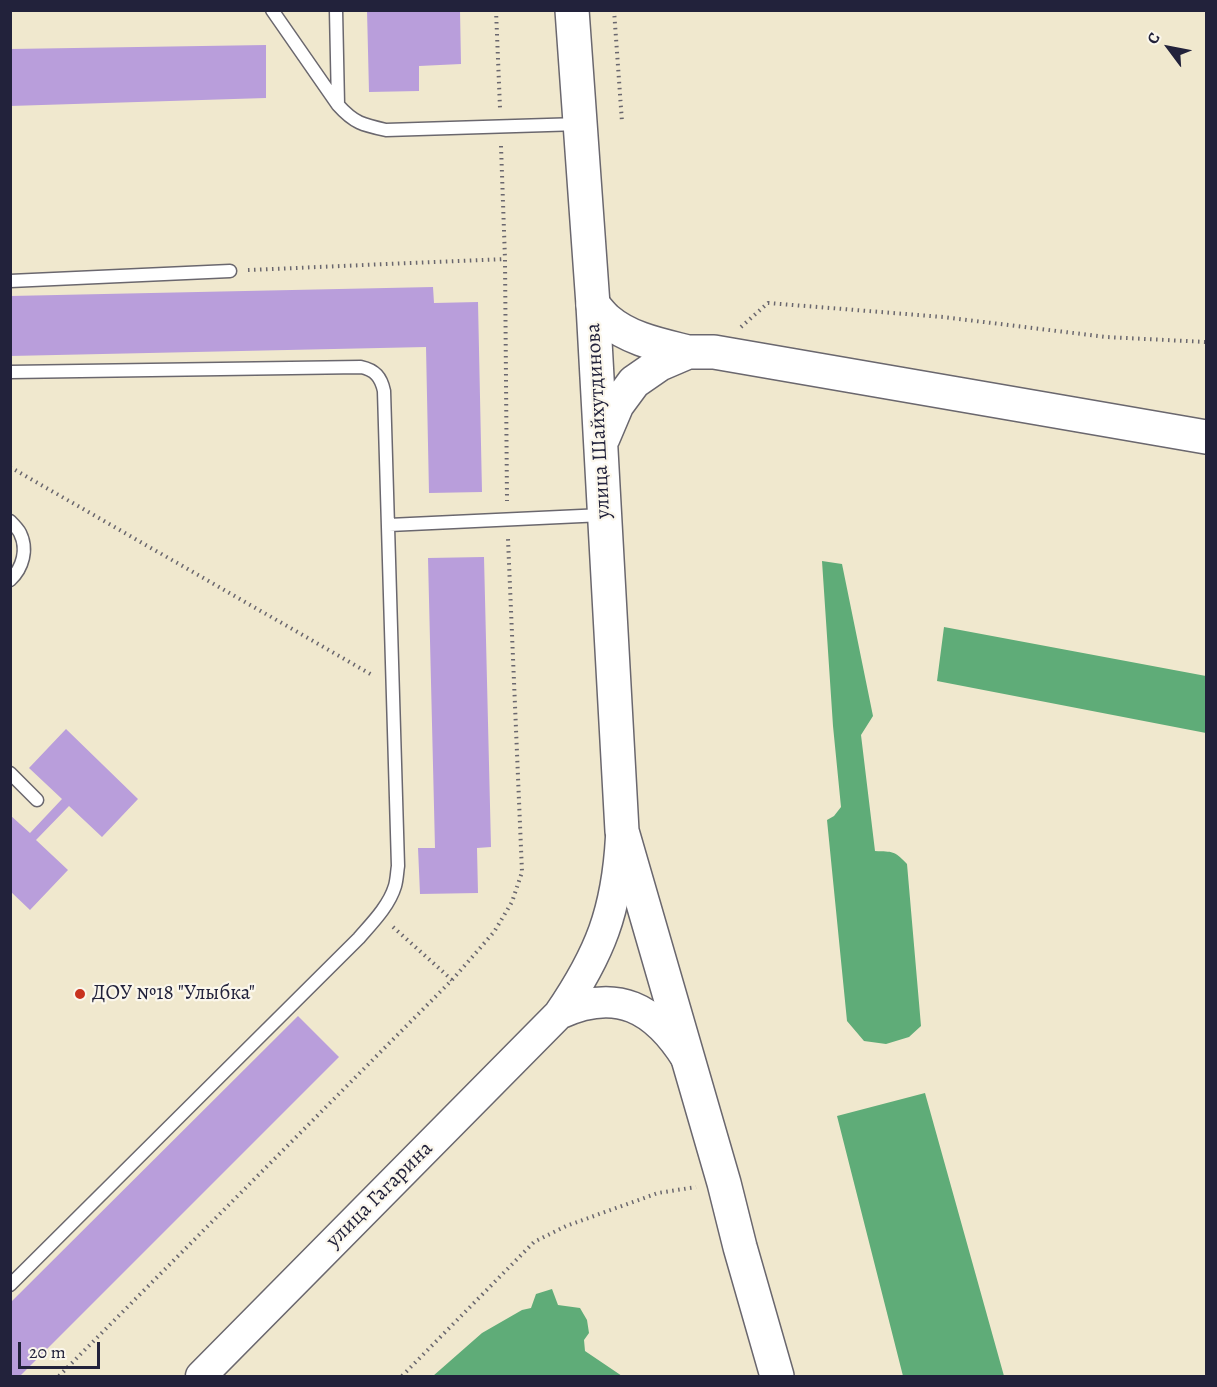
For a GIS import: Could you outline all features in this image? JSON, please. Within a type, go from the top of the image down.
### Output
[{"type":"main road","name":"улица Шайхутдинова","points":[[572,10],[593,305],[622,831],[724,1183],[777,1377]]},
{"type":"main road","points":[[593,305],[607,320],[649,342],[1206,437]]},
{"type":"main road","points":[[600,445],[616,405],[634,382],[660,364],[701,352]]},
{"type":"street","name":"улица Гагарина","points":[[201,1377],[559,1014],[588,969],[608,922],[618,878],[622,831]]},
{"type":"street","name":"улица Гагарина","points":[[559,1014],[581,1005],[600,1002],[632,1006],[661,1026],[677,1043],[688,1060]]},
{"type":"lane","points":[[272,10],[338,105],[349,117],[366,126],[386,130],[581,124]]},
{"type":"lane","points":[[336,10],[338,105]]},
{"type":"lane","points":[[10,281],[230,271]]},
{"type":"lane","points":[[10,372],[361,367],[377,374],[384,391],[398,866],[396,885],[389,900],[359,939],[10,1285]]},
{"type":"lane","points":[[388,525],[604,515]]},
{"type":"lane","points":[[10,521],[20,533],[24,548],[22,562],[15,576],[10,580]]},
{"type":"lane","points":[[10,773],[37,800]]},
{"type":"path","points":[[614,10],[622,122]]},
{"type":"path","points":[[230,271],[505,259]]},
{"type":"path","points":[[701,352],[768,303],[943,317],[1106,337],[1206,342]]},
{"type":"path","points":[[10,467],[392,687]]},
{"type":"path","points":[[379,915],[452,980]]},
{"type":"path","points":[[402,1377],[534,1242],[566,1226],[658,1193],[724,1183]]},
{"type":"green space","points":[[822,561],[842,564],[873,716],[861,735],[875,851],[893,853],[907,864],[921,1026],[909,1037],[886,1044],[864,1041],[847,1021],[827,820],[834,816],[841,807]]},
{"type":"green space","points":[[944,627],[1206,676],[1206,733],[937,681]]},
{"type":"green space","points":[[925,1093],[1004,1376],[903,1376],[837,1116]]},
{"type":"green space","points":[[552,1289],[558,1305],[580,1308],[587,1320],[589,1333],[584,1340],[585,1351],[622,1376],[433,1376],[482,1333],[522,1310],[531,1308],[536,1294]]},
{"type":"building","points":[[367,10],[460,10],[461,64],[419,66],[419,91],[369,92]]},
{"type":"building","points":[[266,45],[266,98],[10,106],[10,49]]},
{"type":"building","points":[[433,287],[434,303],[478,302],[482,492],[429,493],[426,347],[10,356],[10,296]]},
{"type":"building","points":[[484,557],[491,847],[477,848],[478,893],[420,894],[418,848],[435,848],[428,558]]},
{"type":"building","points":[[66,729],[138,799],[102,837],[69,806],[36,840],[68,870],[30,910],[10,891],[10,815],[30,833],[62,799],[29,768]]},
{"type":"building","points":[[298,1016],[339,1057],[20,1376],[10,1376],[10,1303]]},
{"type":"place","name":"ДОУ №18 \"Улыбка\"","points":[[80,994]]}]
